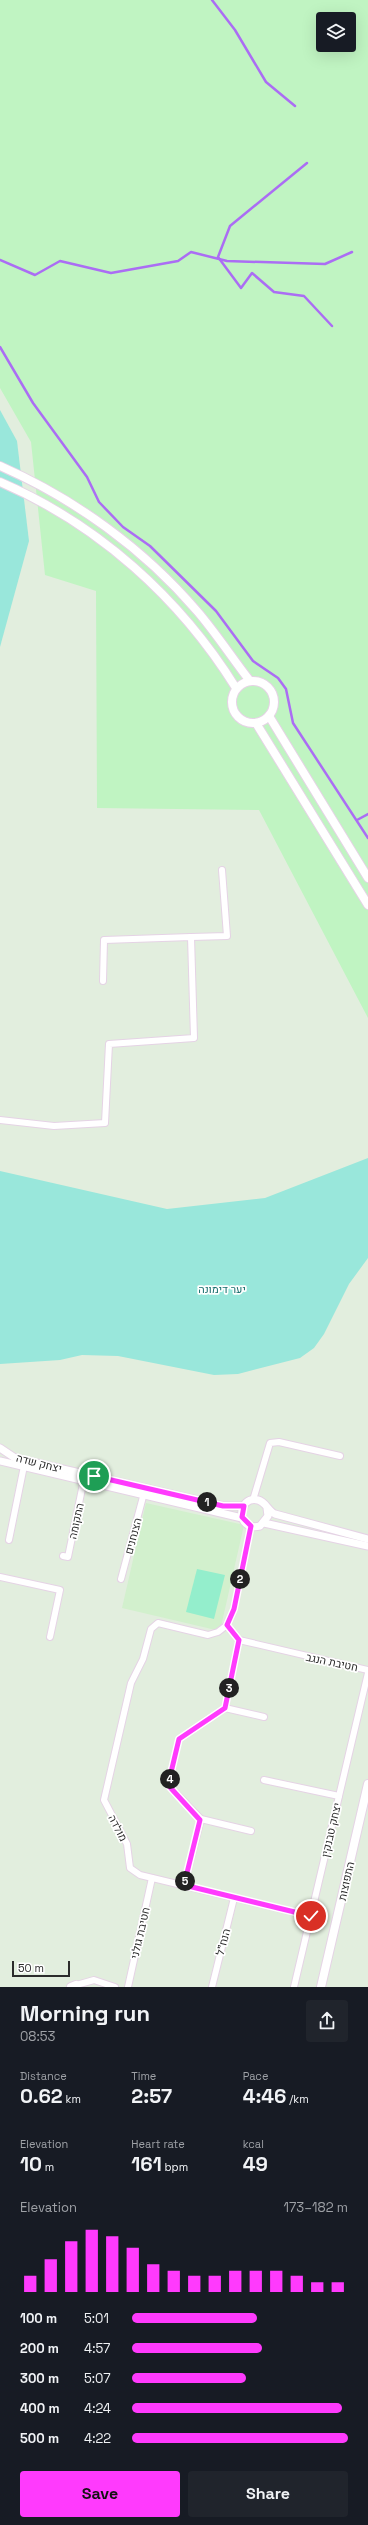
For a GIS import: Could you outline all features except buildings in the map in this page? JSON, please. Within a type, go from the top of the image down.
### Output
[{"type":"main road","points":[[0,466],[35,483],[81,510],[146,560],[196,610],[250,681]]},
{"type":"main road","points":[[0,482],[73,521],[137,570],[186,619],[204,641],[236,688]]},
{"type":"main road","points":[[250,681],[264,684],[273,695],[274,702],[269,716],[256,723],[243,721],[234,712],[231,700],[236,688],[250,681]]},
{"type":"main road","points":[[269,716],[368,878]]},
{"type":"main road","points":[[256,723],[368,905]]},
{"type":"main road","name":"התפוצות","points":[[321,1987],[368,1784]]},
{"type":"street","points":[[103,982],[104,940],[227,936],[222,870]]},
{"type":"street","points":[[0,1120],[54,1126],[105,1123],[109,1044],[194,1038],[191,937]]},
{"type":"street","points":[[254,1500],[270,1443],[279,1442],[340,1456]]},
{"type":"street","points":[[0,1447],[0,1453]]},
{"type":"street","name":"יצחק שדה","points":[[0,1447],[14,1458],[223,1506],[244,1506]]},
{"type":"street","name":"יצחק שדה","points":[[0,1460],[144,1493],[242,1518]]},
{"type":"street","points":[[9,1540],[24,1466]]},
{"type":"street","name":"התקומה","points":[[63,1556],[68,1557],[84,1479]]},
{"type":"street","name":"הצנחנים","points":[[121,1578],[144,1493]]},
{"type":"street","points":[[267,1508],[268,1516],[264,1523],[260,1526],[251,1526],[242,1518],[244,1506],[254,1500],[262,1501],[267,1508],[275,1514],[368,1539]]},
{"type":"street","points":[[264,1523],[368,1546]]},
{"type":"street","points":[[251,1526],[234,1609],[227,1625],[239,1640],[225,1708],[179,1739],[168,1785],[200,1820],[251,1831]]},
{"type":"street","points":[[0,1577],[60,1590],[50,1637]]},
{"type":"street","name":"מולדה","points":[[227,1625],[218,1632],[208,1635],[158,1623],[151,1629],[143,1659],[131,1683],[104,1800],[127,1844],[130,1868],[140,1875],[311,1916]]},
{"type":"street","name":"חטיבת הנגב","points":[[239,1640],[368,1671]]},
{"type":"street","name":"יצחק טבנקין","points":[[294,1987],[368,1671]]},
{"type":"street","points":[[225,1708],[264,1717]]},
{"type":"street","points":[[264,1780],[339,1796]]},
{"type":"street","points":[[184,1885],[200,1820]]},
{"type":"street","name":"חטיבת גולני","points":[[128,1987],[152,1878]]},
{"type":"street","name":"הנח\"ל","points":[[212,1987],[234,1898]]},
{"type":"street","points":[[75,1986],[89,1980],[99,1981],[115,1987]]},
{"type":"shaded area","points":[[146,1503],[244,1525],[220,1631],[122,1608]]},
{"type":"shaded area","points":[[197,1569],[225,1575],[214,1619],[186,1612]]},
{"type":"green space","points":[[0,410],[17,441],[29,541],[0,647]]},
{"type":"green space","name":"יער דימונה","points":[[368,1158],[368,1258],[349,1284],[324,1334],[314,1348],[300,1358],[238,1374],[214,1375],[118,1356],[82,1355],[60,1360],[0,1364],[0,1171],[167,1209],[265,1198]]},
{"type":"sand","points":[[0,0],[368,0],[368,1018],[259,810],[97,808],[96,591],[45,575],[31,442],[0,388]]},
{"type":"waterway","points":[[212,0],[235,30],[266,82],[295,106]]},
{"type":"waterway","points":[[307,163],[230,226],[218,257],[241,288],[252,273],[274,292],[304,296],[332,326]]},
{"type":"waterway","points":[[0,260],[35,275],[60,261],[111,273],[178,261],[191,252],[227,261],[325,264],[352,252]]},
{"type":"waterway","points":[[0,347],[33,403],[87,477],[99,502],[123,527],[150,546],[216,611],[253,661],[278,678],[286,689],[293,723],[368,838]]},
{"type":"waterway","points":[[357,820],[368,814]]},
{"type":"route","points":[[94,1476],[223,1506],[244,1506],[241,1512],[242,1517],[244,1521],[251,1526],[234,1609],[227,1625],[239,1640],[234,1671],[225,1708],[179,1739],[168,1785],[200,1820],[184,1885],[311,1916]]}]
